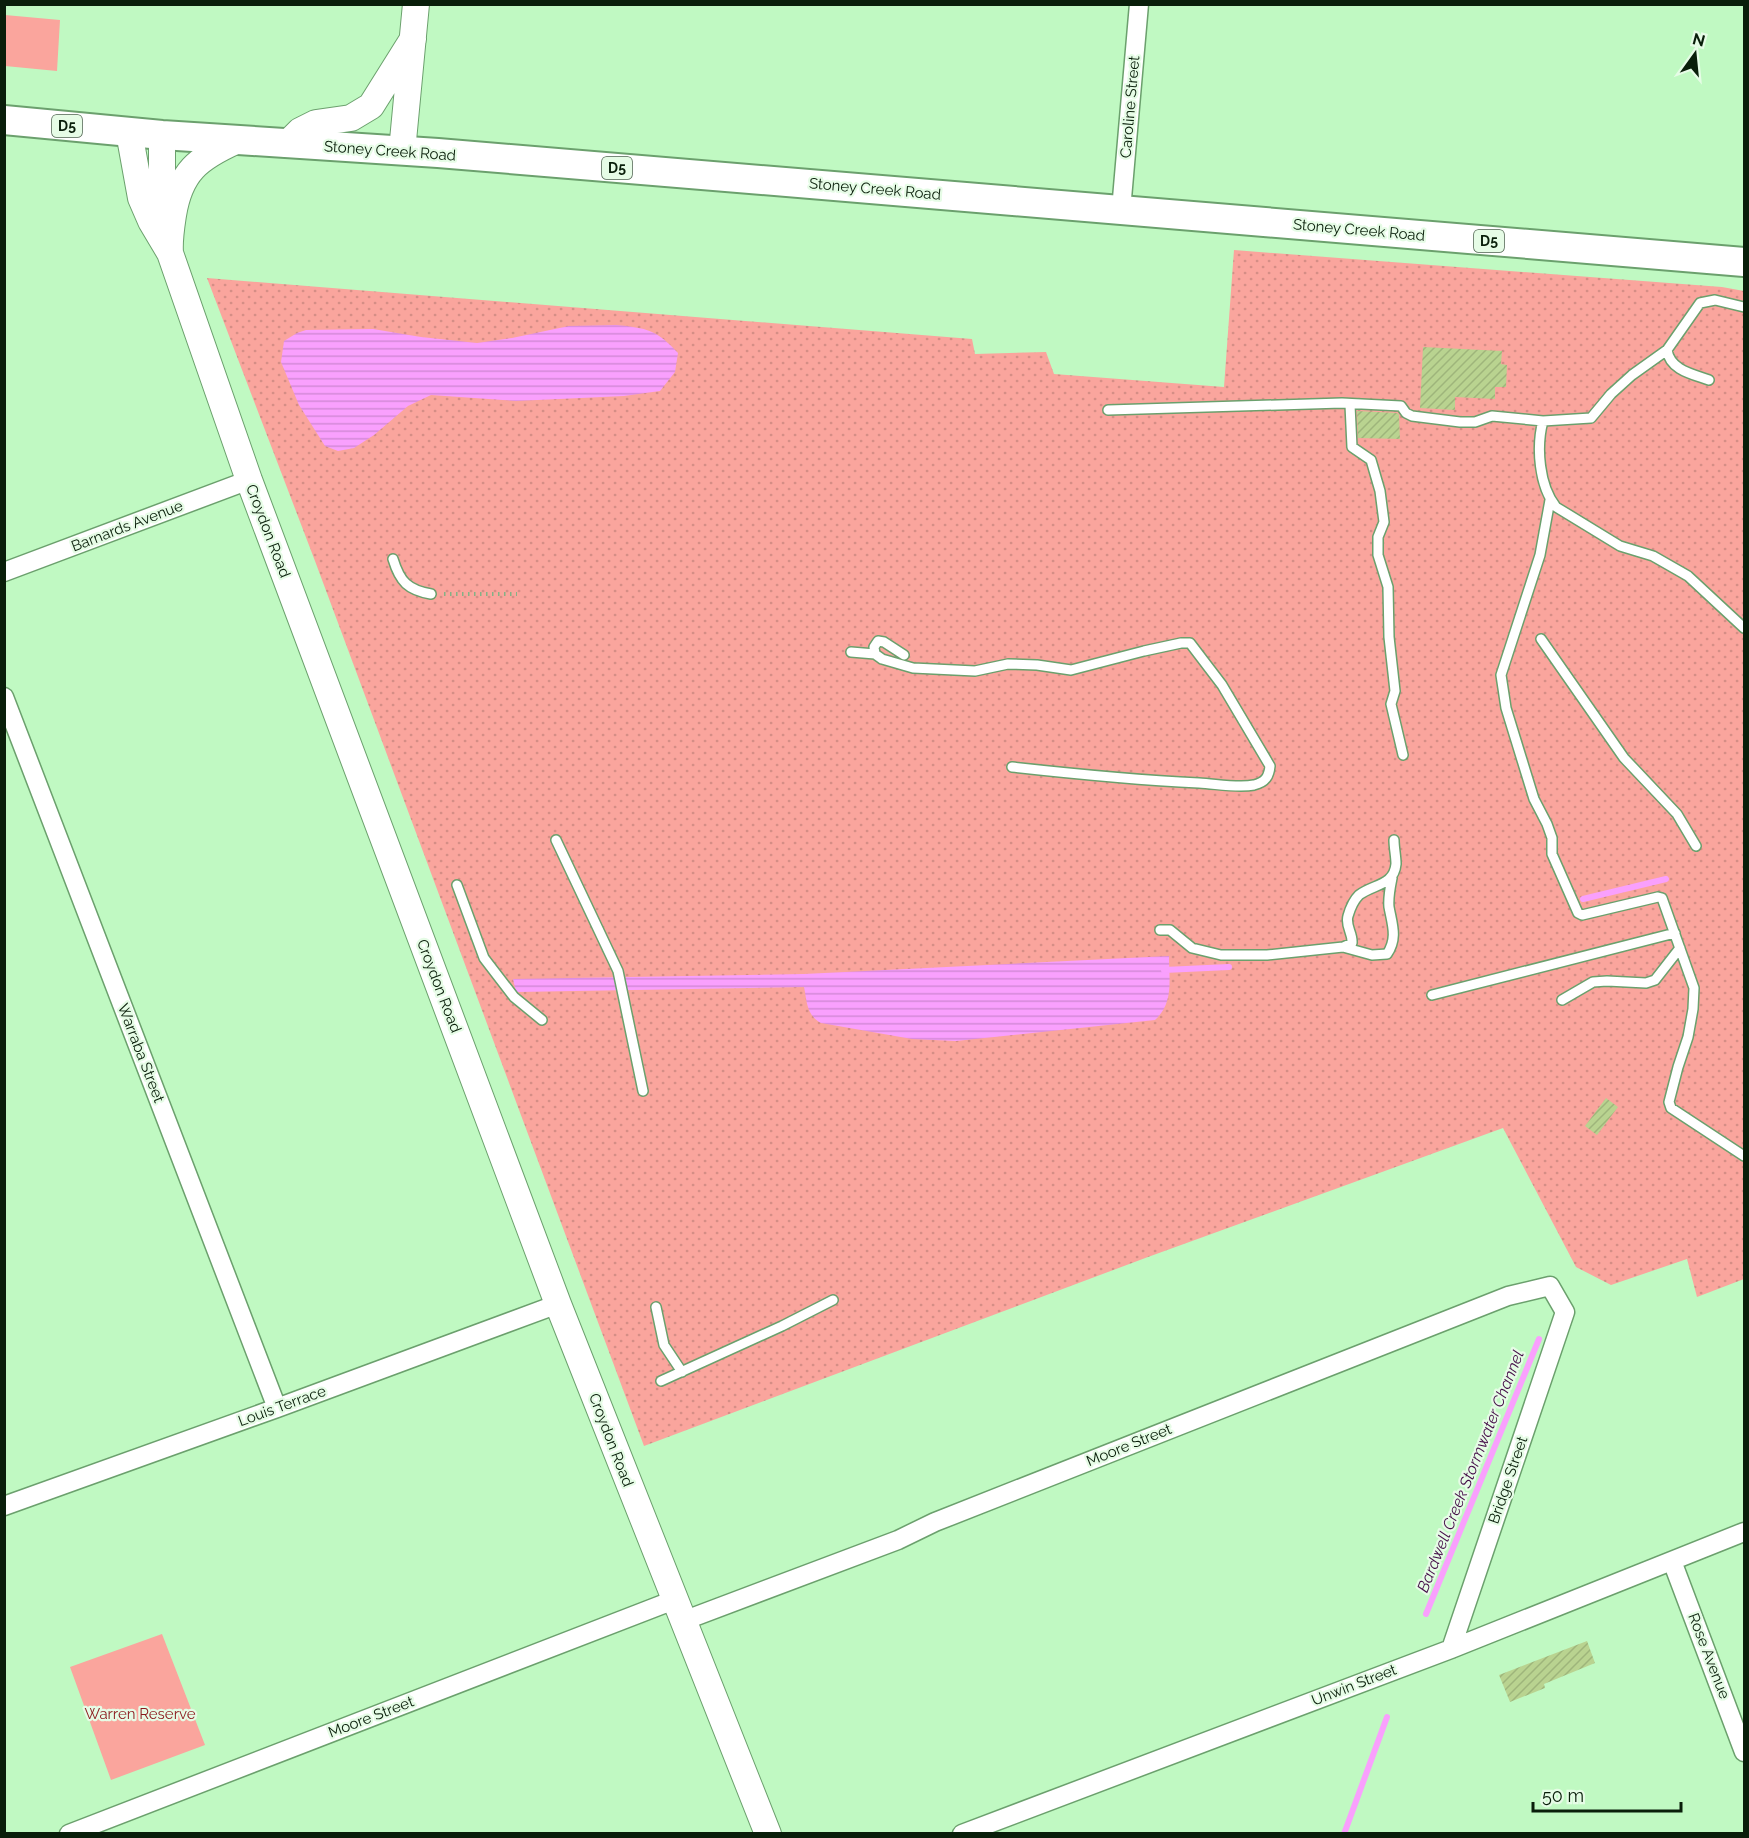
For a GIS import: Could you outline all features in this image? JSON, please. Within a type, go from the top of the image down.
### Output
[{"type":"main road","points":[[402,151],[416,4]]},
{"type":"main road","points":[[287,144],[300,131],[316,123],[351,118],[371,106],[413,39]]},
{"type":"main road","name":"Stoney Creek Road","points":[[4,120],[162,135],[402,151],[1744,262]]},
{"type":"main road","name":"Croydon Road","points":[[129,132],[141,198],[151,221],[169,246]]},
{"type":"main road","name":"Croydon Road","points":[[162,135],[163,198],[169,246],[249,480],[558,1304],[768,1833]]},
{"type":"main road","points":[[169,246],[177,192],[182,181],[202,159],[236,141]]},
{"type":"street","name":"Caroline Street","points":[[1120,210],[1138,4]]},
{"type":"street","name":"Barnards Avenue","points":[[4,572],[249,480]]},
{"type":"street","name":"Warraba Street","points":[[4,698],[277,1408]]},
{"type":"street","name":"Moore Street","points":[[69,1833],[679,1611],[898,1540],[935,1522],[1508,1296],[1550,1286],[1565,1312]]},
{"type":"street","name":"Louis Terrace","points":[[4,1506],[558,1304]]},
{"type":"street","name":"Bridge Street","points":[[1451,1649],[1565,1312]]},
{"type":"street","name":"Unwin Street","points":[[962,1833],[1451,1649],[1744,1532]]},
{"type":"street","name":"Rose Avenue","points":[[1672,1561],[1744,1752]]},
{"type":"lane","points":[[1108,410],[1342,403],[1401,406],[1406,413],[1412,416],[1460,422],[1475,422],[1492,416],[1543,421],[1591,418],[1611,394],[1632,375],[1667,350],[1700,303],[1716,300],[1744,307]]},
{"type":"lane","points":[[1667,350],[1672,362],[1683,371],[1708,380]]},
{"type":"lane","points":[[1350,405],[1352,447],[1371,460],[1380,491],[1384,522],[1378,537],[1378,555],[1388,587],[1389,637],[1395,692],[1391,704],[1403,755]]},
{"type":"lane","points":[[1543,421],[1540,463],[1543,484],[1556,507],[1620,546],[1653,556],[1688,576],[1744,628]]},
{"type":"lane","points":[[1550,500],[1540,555],[1501,675],[1506,708],[1534,799],[1552,838],[1552,854],[1578,913],[1582,915],[1658,897],[1662,898],[1694,988],[1688,1036],[1677,1067],[1669,1102],[1671,1108],[1744,1156]]},
{"type":"lane","points":[[393,559],[401,580],[412,589],[431,594]]},
{"type":"lane","points":[[1541,639],[1624,758],[1677,814],[1696,846]]},
{"type":"lane","points":[[875,654],[874,647],[878,641],[884,642],[904,655]]},
{"type":"lane","points":[[851,652],[875,654],[882,659],[913,668],[975,671],[1014,664],[1071,670],[1144,651],[1191,643],[1222,685],[1270,766],[1269,776],[1264,781],[1247,785],[1167,781],[1012,767]]},
{"type":"lane","points":[[556,840],[618,971],[643,1091]]},
{"type":"lane","points":[[1343,947],[1372,955],[1387,954],[1392,946],[1394,931],[1388,893],[1396,864],[1394,840]]},
{"type":"lane","points":[[1160,930],[1170,930],[1192,948],[1221,955],[1267,955],[1343,947],[1352,943],[1353,937],[1347,926],[1347,918],[1359,896],[1392,878]]},
{"type":"lane","points":[[457,885],[484,958],[514,997],[542,1020]]},
{"type":"lane","points":[[1432,995],[1674,933]]},
{"type":"lane","points":[[1562,1000],[1593,982],[1655,980],[1680,948]]},
{"type":"lane","points":[[661,1381],[782,1326],[832,1300]]},
{"type":"lane","points":[[656,1306],[664,1345],[682,1372]]},
{"type":"path","points":[[431,594],[517,594]]},
{"type":"green space","points":[[5,15],[60,20],[57,71],[5,66]]},
{"type":"green space","points":[[1234,250],[1722,287],[1744,291],[1744,1279],[1697,1297],[1687,1259],[1611,1285],[1576,1267],[1503,1128],[1148,1257],[644,1446],[315,561],[207,278],[972,339],[975,354],[1046,352],[1054,374],[1224,387]]},
{"type":"green space","name":"Warren Reserve","points":[[162,1634],[205,1745],[111,1780],[70,1667]]},
{"type":"shaded area","points":[[616,325],[651,331],[664,339],[678,353],[675,372],[660,391],[624,396],[516,401],[431,395],[408,406],[374,435],[354,448],[338,451],[325,446],[299,405],[281,362],[284,341],[306,330],[373,329],[477,343],[569,326]]},
{"type":"shaded area","points":[[1169,956],[1168,999],[1155,1020],[956,1041],[912,1039],[821,1023],[810,1012],[804,987],[516,992],[513,979],[804,974]]},
{"type":"building","points":[[1423,347],[1502,351],[1501,364],[1507,365],[1506,387],[1495,387],[1495,399],[1455,397],[1455,410],[1420,408]]},
{"type":"building","points":[[1357,411],[1397,413],[1400,439],[1358,438]]},
{"type":"building","points":[[1606,1098],[1618,1107],[1597,1135],[1585,1126]]},
{"type":"building","points":[[1587,1641],[1595,1663],[1544,1684],[1545,1688],[1510,1702],[1499,1675]]},
{"type":"waterway","points":[[1583,899],[1666,879]]},
{"type":"waterway","points":[[1164,970],[1229,967]]},
{"type":"waterway","name":"Bardwell Creek Stormwater Channel","points":[[1426,1614],[1539,1339]]},
{"type":"waterway","name":"Bardwell Creek Stormwater Channel","points":[[1344,1834],[1387,1717]]}]
